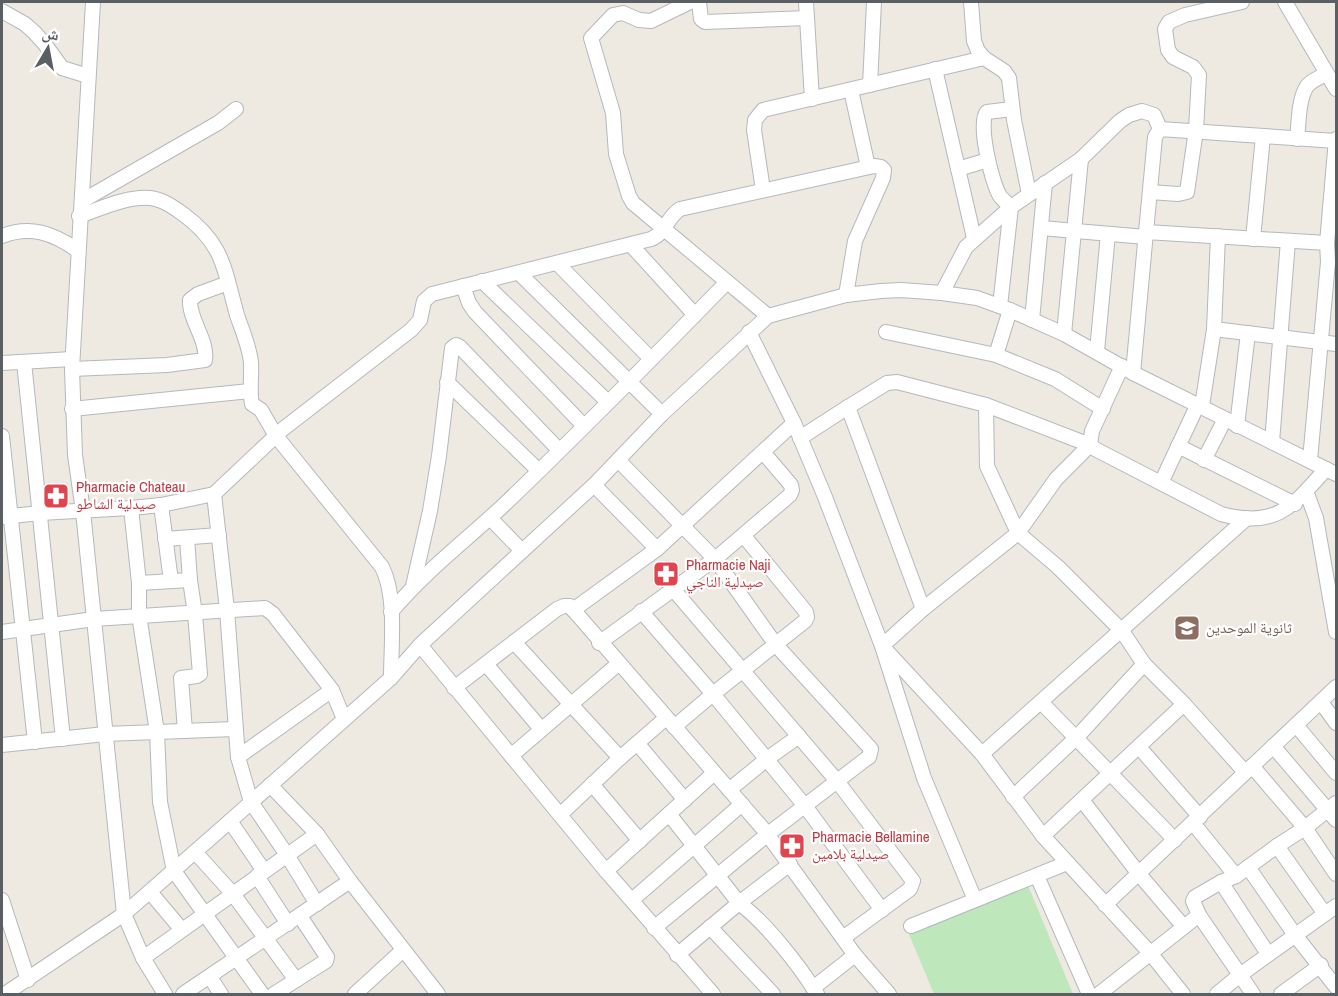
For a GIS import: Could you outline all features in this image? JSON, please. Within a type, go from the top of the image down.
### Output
[{"type":"street","points":[[93,2],[72,364],[75,455],[83,511],[124,914],[143,958],[165,994]]},
{"type":"street","points":[[690,2],[651,21],[639,20],[623,13],[613,15],[591,38],[613,113],[616,154],[629,196],[639,208],[768,316]]},
{"type":"street","points":[[699,2],[701,19],[705,22],[807,18]]},
{"type":"street","points":[[806,2],[812,99]]},
{"type":"street","points":[[870,85],[874,2]]},
{"type":"street","points":[[971,2],[974,41],[978,51],[1009,78],[1012,109],[1029,194]]},
{"type":"street","points":[[1150,192],[1178,194],[1187,192],[1196,130],[1199,75],[1193,68],[1173,57],[1168,50],[1165,29],[1169,22],[1176,18],[1242,2]]},
{"type":"street","points":[[1285,2],[1336,88]]},
{"type":"street","points":[[2,11],[34,33],[62,68],[88,76]]},
{"type":"street","points":[[763,190],[754,130],[758,116],[763,110],[984,58]]},
{"type":"street","points":[[935,69],[974,238]]},
{"type":"street","points":[[1297,139],[1300,108],[1307,87],[1313,80],[1327,74]]},
{"type":"street","points":[[851,90],[868,167]]},
{"type":"street","points":[[82,201],[218,123],[236,109]]},
{"type":"street","points":[[996,355],[1005,308],[1011,207],[1000,195],[988,160],[984,115],[987,112],[1012,109]]},
{"type":"street","points":[[942,293],[953,269],[974,238],[1011,207],[1081,159],[1119,121],[1137,111],[1142,111],[1154,115],[1160,129]]},
{"type":"street","points":[[1160,129],[1336,140],[1333,208],[1327,243],[1332,262],[1320,342],[1310,460]]},
{"type":"street","points":[[882,646],[923,609],[1018,533],[1056,479],[1090,445],[1092,431],[1127,369],[1146,234],[1155,137],[1160,129]]},
{"type":"street","points":[[1253,238],[1263,136]]},
{"type":"street","points":[[1064,334],[1081,159]]},
{"type":"street","points":[[958,169],[988,160]]},
{"type":"street","points":[[6,517],[161,505],[214,494],[276,436],[411,330],[420,320],[424,301],[429,296],[656,237],[665,229],[672,215],[680,209],[868,167],[881,167],[884,174],[855,241],[846,295]]},
{"type":"street","points":[[1032,320],[1045,183]]},
{"type":"street","points":[[79,216],[140,199],[153,199],[161,201],[197,224],[212,241],[224,266],[251,362],[249,391],[252,404],[261,410],[276,436],[382,567],[388,579],[391,612],[391,678]]},
{"type":"street","points":[[1041,228],[1108,234],[1218,236],[1327,243]]},
{"type":"street","points":[[2,236],[21,231],[36,231],[57,238],[77,250]]},
{"type":"street","points":[[1097,351],[1108,234]]},
{"type":"street","points":[[1161,483],[1200,405],[1214,329],[1218,236]]},
{"type":"street","points":[[1272,442],[1288,241]]},
{"type":"street","points":[[631,245],[695,315]]},
{"type":"street","points":[[557,263],[651,359]]},
{"type":"street","points":[[519,273],[662,414]]},
{"type":"street","points":[[482,281],[608,402]]},
{"type":"street","points":[[391,612],[413,586],[539,471],[727,282]]},
{"type":"street","points":[[2,363],[167,365],[205,361],[206,352],[190,308],[190,300],[198,294],[228,283]]},
{"type":"street","points":[[463,286],[475,312],[584,426]]},
{"type":"street","points":[[5,994],[124,914],[174,871],[391,678],[420,645],[594,484],[662,414],[748,332],[768,316],[846,295],[901,290],[977,298],[1064,334],[1127,369],[1331,471],[1306,491],[1295,504],[1281,513],[1260,518],[1234,518],[1221,514],[1090,445],[986,405],[897,382],[887,383],[800,438]]},
{"type":"street","points":[[1214,329],[1336,344]]},
{"type":"street","points":[[748,332],[794,423],[825,497],[882,646],[924,778],[975,900]]},
{"type":"street","points":[[886,332],[996,355],[1054,380],[1103,409]]},
{"type":"street","points":[[1204,460],[1231,422],[1248,333]]},
{"type":"street","points":[[413,586],[434,489],[451,351],[456,345],[460,346],[560,450]]},
{"type":"street","points":[[24,362],[63,739]]},
{"type":"street","points":[[447,382],[539,471]]},
{"type":"street","points":[[72,410],[249,391]]},
{"type":"street","points":[[986,405],[987,466],[1018,533],[1058,567],[1122,631],[1144,664],[1305,828],[1336,874]]},
{"type":"street","points":[[848,407],[923,609]]},
{"type":"street","points":[[573,610],[657,549],[794,423]]},
{"type":"street","points":[[2,436],[6,517],[35,742]]},
{"type":"street","points":[[1178,446],[1295,504]]},
{"type":"street","points":[[599,643],[715,559],[787,498],[792,490],[791,485],[763,452]]},
{"type":"street","points":[[618,460],[715,559],[776,645],[871,750],[869,757],[768,834],[654,928]]},
{"type":"street","points":[[594,484],[657,549]]},
{"type":"street","points":[[1306,491],[1316,518],[1336,632]]},
{"type":"street","points":[[214,494],[227,610],[238,758],[251,802],[317,904]]},
{"type":"street","points":[[161,505],[171,581]]},
{"type":"street","points":[[131,508],[139,583],[139,615],[157,732],[160,802],[174,871],[262,994]]},
{"type":"street","points":[[490,518],[522,551]]},
{"type":"street","points":[[982,754],[1247,518]]},
{"type":"street","points":[[165,539],[219,535]]},
{"type":"street","points":[[560,815],[637,743],[713,694],[805,621],[807,614],[744,536]]},
{"type":"street","points":[[185,731],[181,678],[200,674],[187,538]]},
{"type":"street","points":[[139,583],[190,580]]},
{"type":"street","points":[[673,589],[837,781],[913,881],[913,887],[843,938]]},
{"type":"street","points":[[454,688],[562,607],[570,606],[599,643],[768,834],[855,955],[890,994]]},
{"type":"street","points":[[2,632],[51,624],[139,615],[195,614],[260,608],[269,610],[332,690],[344,719]]},
{"type":"street","points":[[641,611],[805,806],[882,910]]},
{"type":"street","points":[[514,642],[620,758]]},
{"type":"street","points":[[420,645],[606,872],[713,994]]},
{"type":"street","points":[[882,646],[982,754],[1043,837],[1151,954],[1184,994]]},
{"type":"street","points":[[486,664],[541,729]]},
{"type":"street","points":[[511,756],[618,664]]},
{"type":"street","points":[[1013,797],[1077,737],[1144,664]]},
{"type":"street","points":[[1106,905],[1336,687]]},
{"type":"street","points":[[238,758],[332,690]]},
{"type":"street","points":[[1041,702],[1174,840]]},
{"type":"street","points":[[1320,702],[1336,723]]},
{"type":"street","points":[[1043,837],[1184,705]]},
{"type":"street","points":[[1296,725],[1336,773]]},
{"type":"street","points":[[2,741],[35,742],[105,734],[235,729]]},
{"type":"street","points":[[729,790],[766,759],[799,736]]},
{"type":"street","points":[[637,743],[685,800]]},
{"type":"street","points":[[1253,994],[1199,915],[1194,899],[1221,882],[1236,876],[1277,846],[1334,811],[1273,746]]},
{"type":"street","points":[[1139,747],[1236,876]]},
{"type":"street","points":[[606,872],[714,773]]},
{"type":"street","points":[[592,784],[640,841]]},
{"type":"street","points":[[270,785],[317,834],[436,994]]},
{"type":"street","points":[[1082,800],[1139,874],[1184,927]]},
{"type":"street","points":[[632,900],[742,804]]},
{"type":"street","points":[[669,814],[716,877],[739,903],[766,927],[815,991],[855,955]]},
{"type":"street","points":[[230,821],[261,874],[294,920],[327,957],[324,963],[274,994]]},
{"type":"street","points":[[143,958],[317,834]]},
{"type":"street","points":[[1277,846],[1325,914]]},
{"type":"street","points":[[195,852],[232,894],[296,980]]},
{"type":"street","points":[[911,926],[1067,863]]},
{"type":"street","points":[[677,955],[790,864]]},
{"type":"street","points":[[1248,867],[1295,935],[1336,987]]},
{"type":"street","points":[[1036,876],[1089,994]]},
{"type":"street","points":[[183,994],[350,881]]},
{"type":"street","points":[[1221,882],[1268,954]]},
{"type":"street","points":[[150,892],[182,930]]},
{"type":"street","points":[[2,900],[28,980]]},
{"type":"street","points":[[1217,994],[1268,954],[1336,906]]},
{"type":"street","points":[[1099,994],[1199,915]]},
{"type":"street","points":[[710,927],[773,994]]},
{"type":"street","points":[[355,994],[403,950]]},
{"type":"street","points":[[1281,994],[1320,965]]},
{"type":"street","points":[[210,977],[221,994]]},
{"type":"green space","points":[[1027,883],[1073,994],[934,994],[908,932]]},
{"type":"place","name":"Pharmacie Chateau صيدلية الشاطو","points":[[56,496]]},
{"type":"place","name":"Pharmacie Naji صيدلية الناجي","points":[[666,574]]},
{"type":"place","name":"ثانوية الموحدين","points":[[1187,628]]},
{"type":"place","name":"Pharmacie Bellamine صيدلية بلامين","points":[[792,846]]}]
